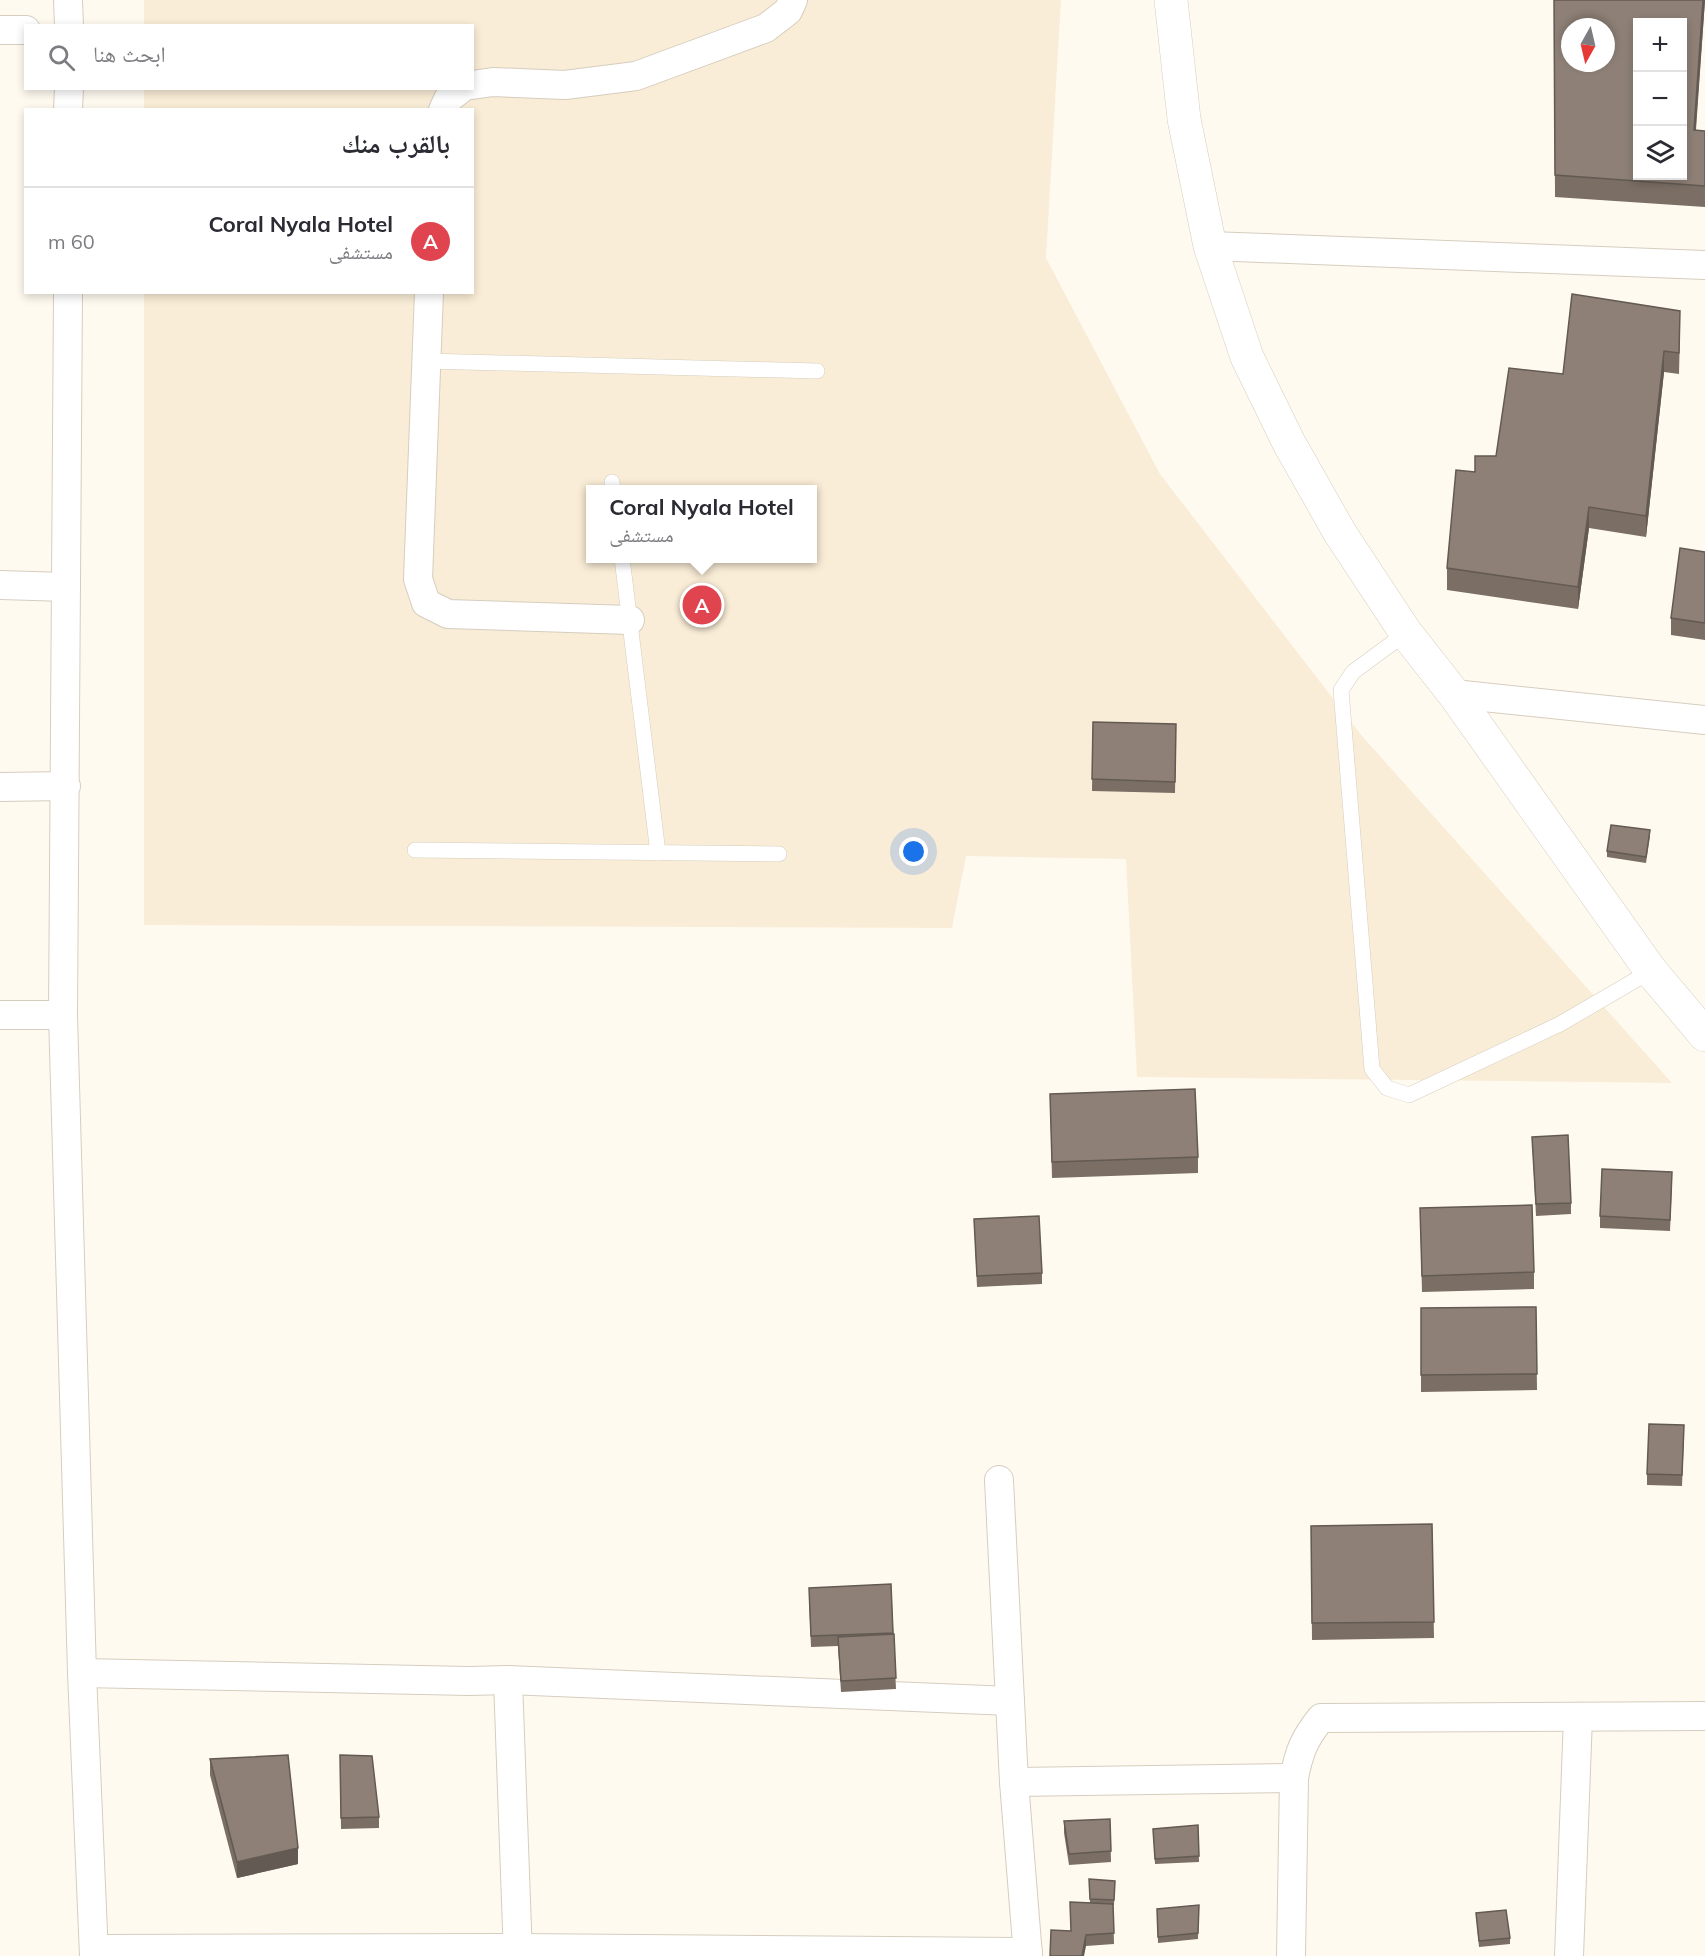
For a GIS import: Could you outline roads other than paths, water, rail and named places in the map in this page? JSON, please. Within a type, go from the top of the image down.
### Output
[{"type":"main road","points":[[1171,0],[1184,119],[1210,246],[1247,357],[1289,443],[1340,533],[1406,633],[1454,694],[1651,971],[1705,1035]]},
{"type":"street","points":[[68,0],[69,24]]},
{"type":"street","points":[[474,85],[493,82],[564,85],[636,76],[766,28],[789,11],[793,0]]},
{"type":"street","points":[[0,30],[24,30]]},
{"type":"street","points":[[69,90],[69,108]]},
{"type":"street","points":[[444,108],[448,99],[459,90]]},
{"type":"street","points":[[1210,246],[1705,265]]},
{"type":"street","points":[[68,294],[63,1015],[82,1672],[94,1953],[1028,1954],[1014,1782],[999,1480]]},
{"type":"street","points":[[429,294],[418,579],[426,603],[448,614],[630,620]]},
{"type":"street","points":[[0,585],[66,587]]},
{"type":"street","points":[[1454,694],[1705,720]]},
{"type":"street","points":[[0,787],[66,786]]},
{"type":"street","points":[[0,1015],[63,1015]]},
{"type":"street","points":[[82,1672],[469,1682],[508,1680],[1010,1701]]},
{"type":"street","points":[[508,1680],[518,1952]]},
{"type":"street","points":[[1291,1956],[1294,1778],[1298,1758],[1307,1735],[1321,1718],[1705,1716]]},
{"type":"street","points":[[1569,1956],[1578,1717]]},
{"type":"street","points":[[1014,1782],[1294,1778]]},
{"type":"lane","points":[[426,361],[817,371]]},
{"type":"lane","points":[[623,563],[658,853]]},
{"type":"lane","points":[[1406,633],[1353,672],[1341,690],[1372,1069],[1387,1088],[1409,1095],[1560,1024],[1651,971]]},
{"type":"lane","points":[[415,850],[780,854]]},
{"type":"place","name":"Coral Nyala Hotel","points":[[702,605]]}]
